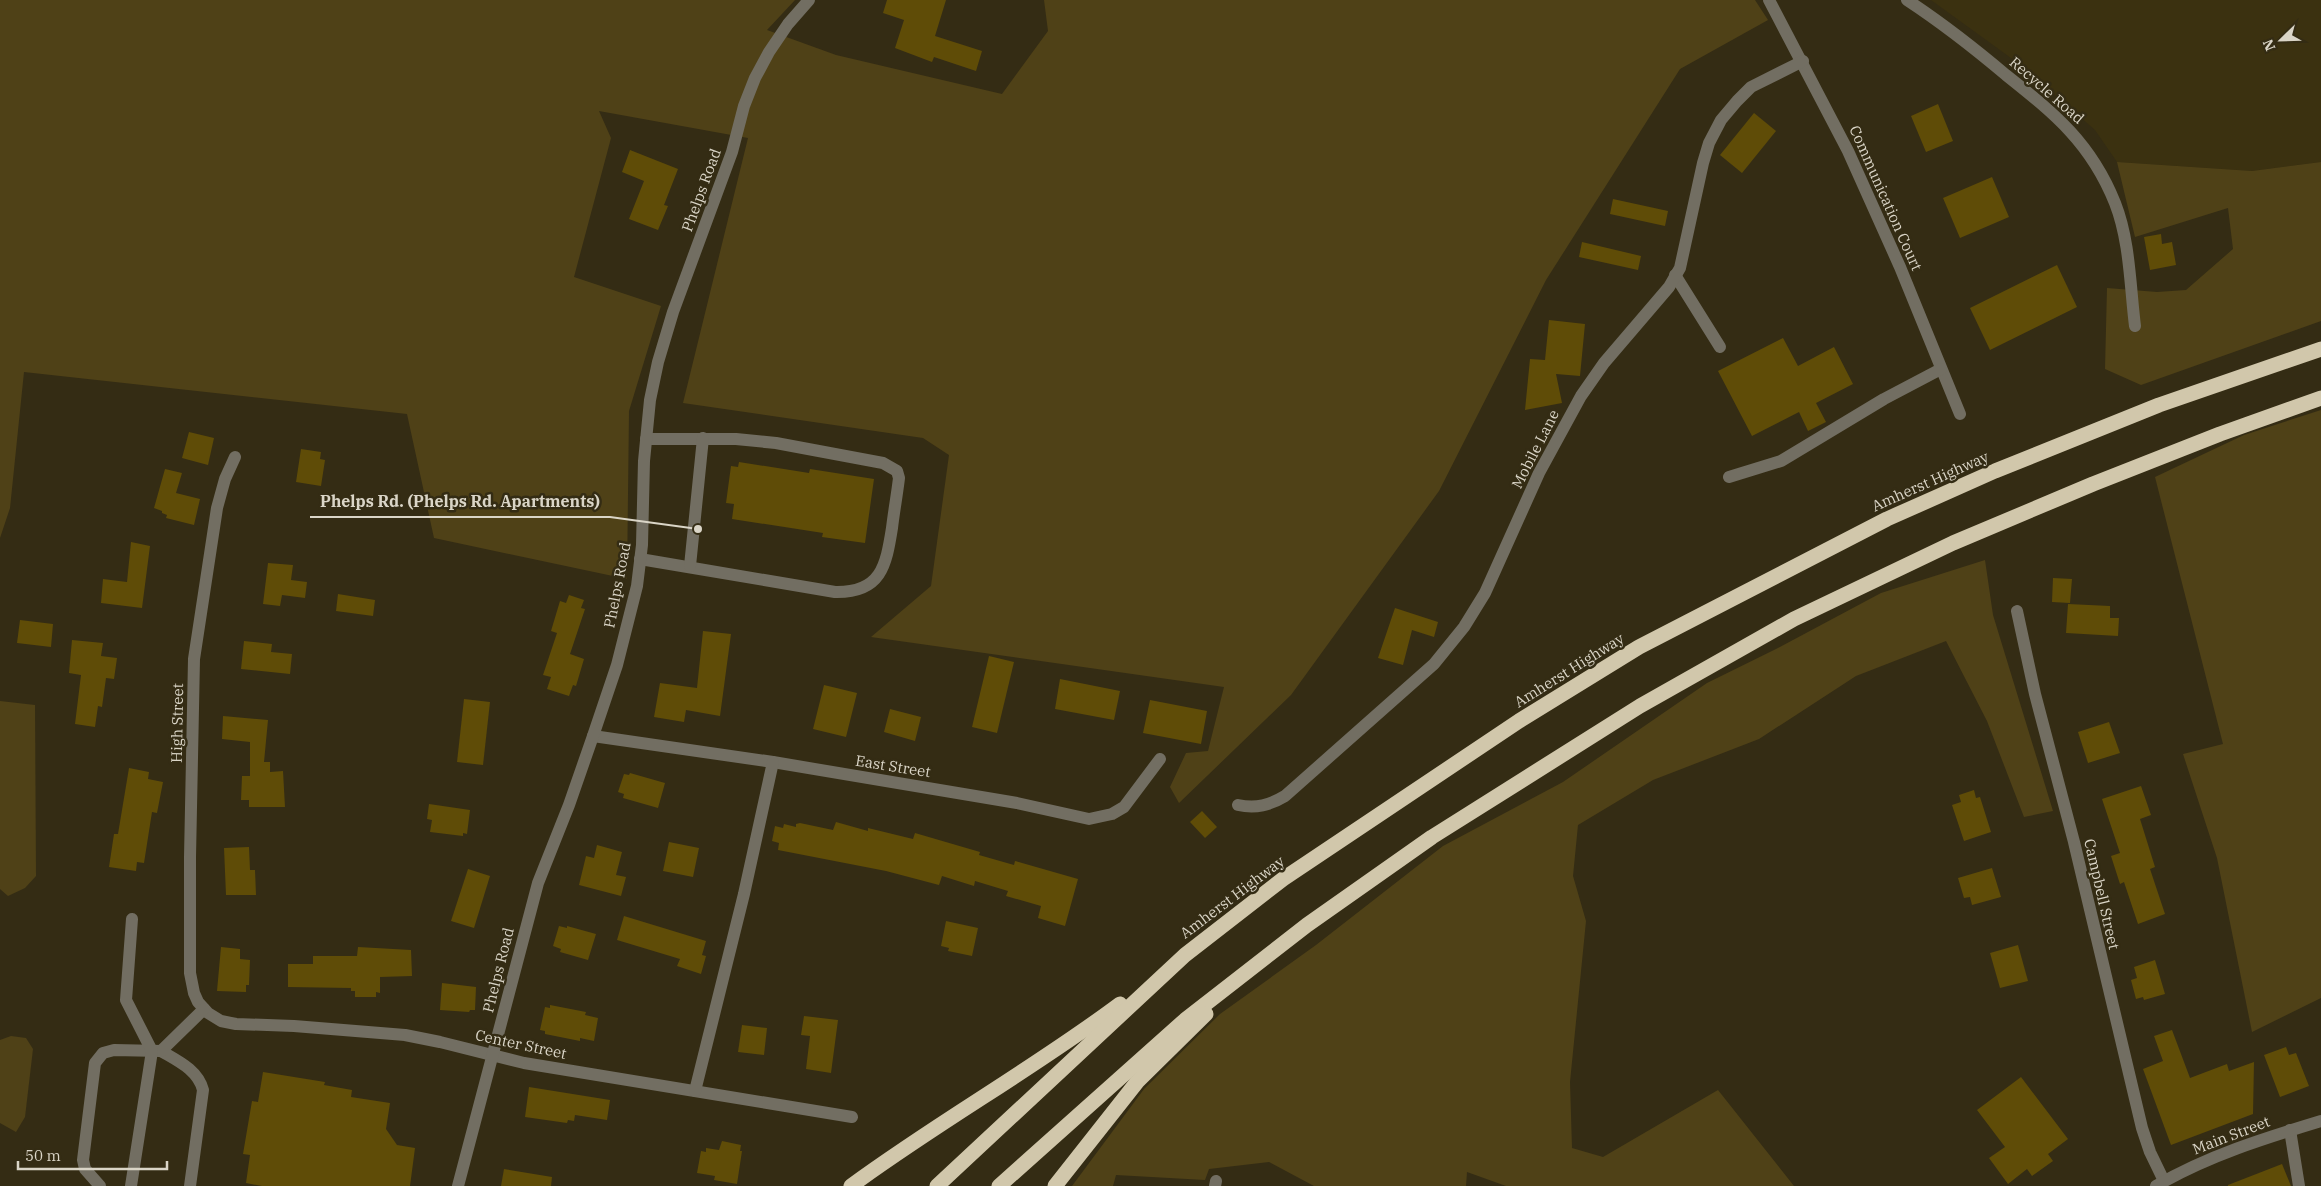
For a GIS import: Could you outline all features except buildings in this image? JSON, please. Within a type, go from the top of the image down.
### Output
[{"type":"highway","points":[[2159,405],[2241,367],[2321,339]]},
{"type":"highway","name":"Amherst Highway","points":[[937,1186],[1185,955],[1283,880],[1355,830],[1519,721],[1639,647],[1887,518],[1995,471],[2159,405],[2321,348]]},
{"type":"highway","points":[[999,1186],[1185,1020],[1307,926],[1432,837],[1640,706],[1794,619],[1954,543],[2093,484],[2220,434],[2321,398]]},
{"type":"highway","points":[[851,1186],[1072,1040],[1185,955]]},
{"type":"highway","points":[[1055,1186],[1137,1082],[1249,972]]},
{"type":"street","name":"Phelps Road","points":[[458,1186],[494,1056],[538,883],[594,736],[617,665],[637,586],[646,439],[650,400],[658,362],[673,312],[732,152],[744,106],[769,52],[788,24],[809,0]]},
{"type":"street","name":"Communication Court","points":[[1769,0],[1803,61],[1848,151],[1900,267],[1960,414]]},
{"type":"street","name":"Recycle Road","points":[[1907,0],[1953,31],[2060,119],[2081,142],[2100,169],[2115,204],[2124,235],[2135,326]]},
{"type":"street","name":"Mobile Lane","points":[[1238,805],[1260,807],[1272,804],[1285,796],[1434,664],[1464,627],[1485,593],[1539,473],[1581,396],[1604,363],[1669,287],[1680,268],[1703,163],[1709,143],[1722,120],[1751,87],[1803,61]]},
{"type":"street","points":[[1675,275],[1720,347]]},
{"type":"street","points":[[1729,477],[1781,461],[1884,399],[1941,369]]},
{"type":"street","points":[[690,566],[703,438]]},
{"type":"street","points":[[640,559],[835,592],[857,590],[873,581],[884,568],[899,478],[897,471],[883,463],[776,443],[736,439],[646,439]]},
{"type":"street","name":"High Street","points":[[194,993],[190,972],[194,659],[217,508],[225,479],[236,457]]},
{"type":"street","name":"Campbell Street","points":[[2017,611],[2035,694],[2074,842],[2142,1128],[2160,1184]]},
{"type":"street","name":"East Street","points":[[594,736],[773,762],[1017,802],[1089,819],[1112,814],[1124,807],[1160,759]]},
{"type":"street","points":[[695,1091],[744,894],[773,762]]},
{"type":"street","points":[[132,919],[126,1000],[157,1051]]},
{"type":"street","name":"Center Street","points":[[194,993],[204,1009],[221,1021],[236,1024],[294,1026],[405,1035],[524,1063],[852,1117]]},
{"type":"street","points":[[131,1186],[157,1051],[204,1009]]},
{"type":"street","points":[[100,1186],[85,1169],[83,1160],[95,1063],[103,1053],[114,1050],[157,1051],[186,1066],[201,1081],[203,1090],[190,1186]]},
{"type":"street","name":"Main Street","points":[[2160,1184],[2208,1160],[2290,1130],[2321,1121]]},
{"type":"street","points":[[2290,1130],[2299,1186]]},
{"type":"shaded area","points":[[0,0],[795,0],[767,30],[836,55],[1002,94],[1048,31],[1044,0],[1755,0],[1768,20],[1680,69],[1546,280],[1439,491],[1291,695],[1179,803],[1170,787],[1186,753],[1208,751],[1224,687],[871,637],[931,586],[949,455],[923,438],[683,403],[748,138],[599,111],[611,138],[574,277],[661,306],[629,411],[627,579],[434,538],[407,414],[24,372],[10,508],[0,538]]},
{"type":"shaded area","points":[[1931,0],[2321,0],[2321,162],[2252,171],[2117,162],[2095,130],[2022,66]]},
{"type":"shaded area","points":[[2117,162],[2252,171],[2321,162],[2321,321],[2141,385],[2105,369],[2107,288],[2157,292],[2186,290],[2233,249],[2228,208],[2135,237]]},
{"type":"shaded area","points":[[2321,410],[2321,998],[2252,1032],[2217,858],[2183,754],[2223,744],[2155,477],[2244,435]]},
{"type":"shaded area","points":[[1985,560],[1993,615],[2053,811],[2024,817],[1987,721],[1946,641],[1856,676],[1759,739],[1653,780],[1578,825],[1573,876],[1586,921],[1570,1082],[1572,1148],[1603,1157],[1718,1090],[1794,1186],[1506,1186],[1467,1172],[1466,1186],[1314,1186],[1269,1162],[1209,1169],[1205,1180],[1116,1175],[1113,1186],[1072,1186],[1144,1089],[1220,1014],[1316,945],[1443,846],[1563,782],[1707,683],[1778,648],[1881,593]]},
{"type":"shaded area","points":[[0,701],[35,705],[36,876],[25,888],[8,896],[0,889]]},
{"type":"shaded area","points":[[11,1036],[26,1038],[33,1049],[25,1117],[16,1132],[0,1123],[0,1040]]},
{"type":"place","name":"Phelps Rd. (Phelps Rd. Apartments)","points":[[698,529]]}]
